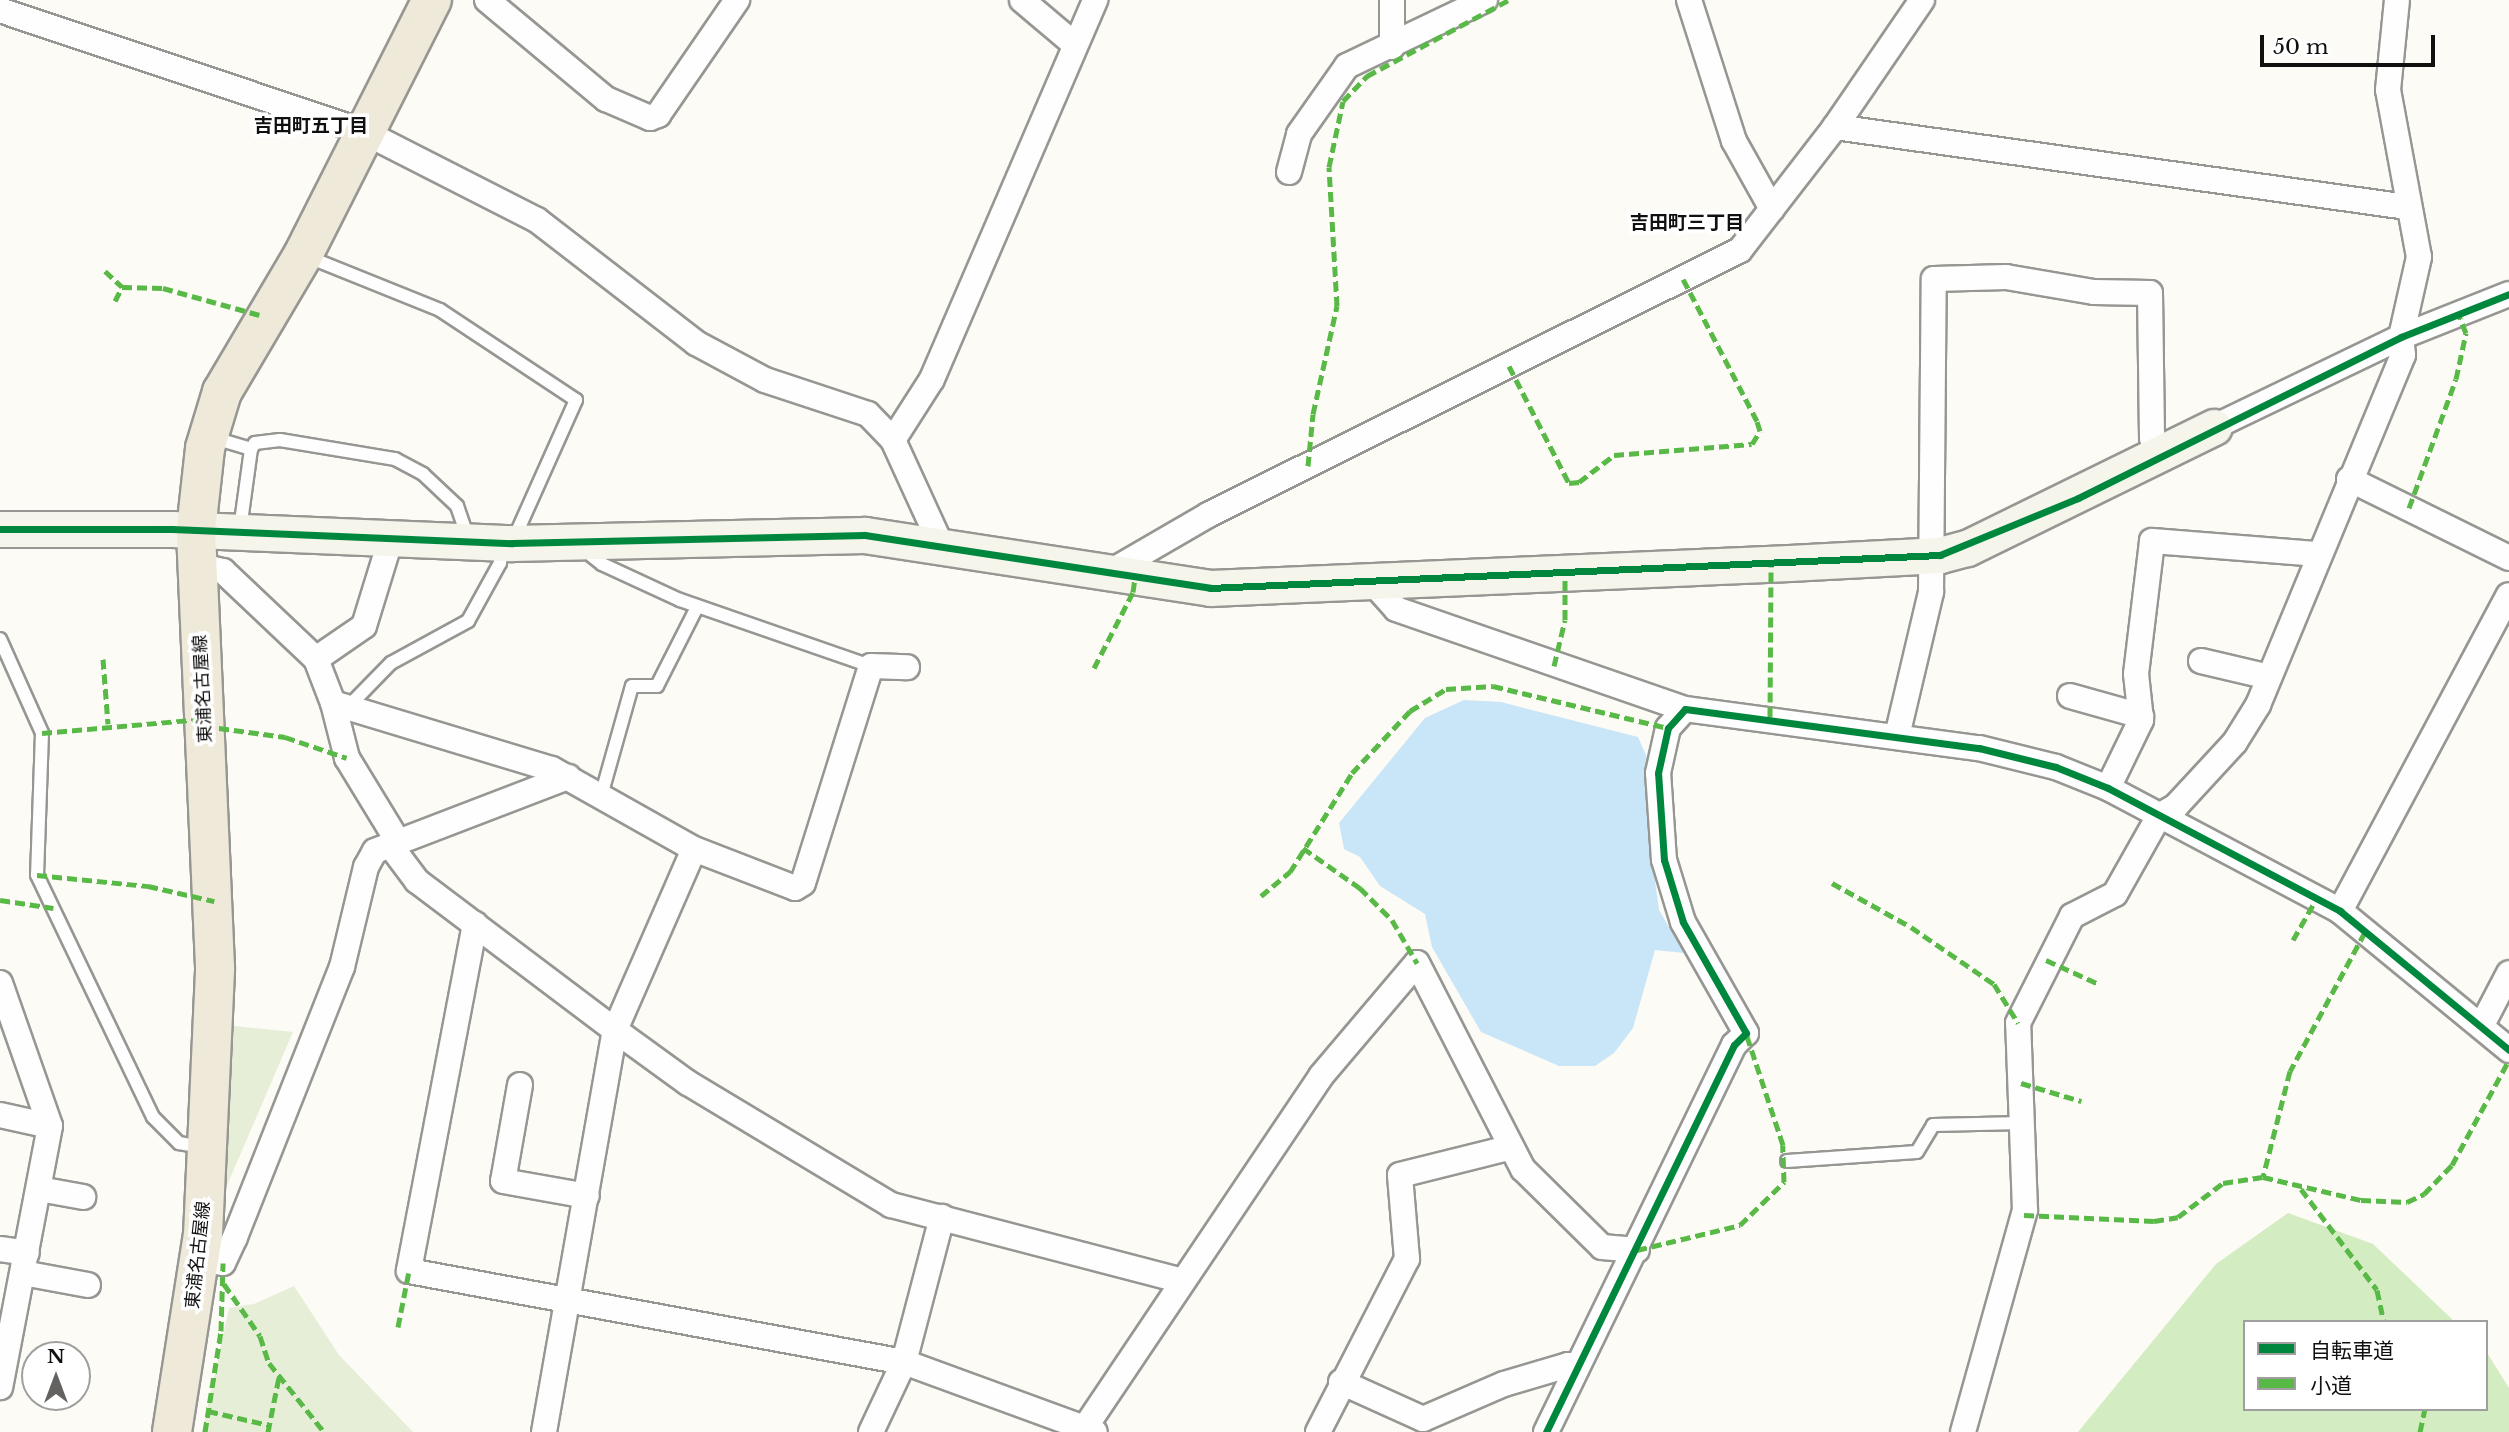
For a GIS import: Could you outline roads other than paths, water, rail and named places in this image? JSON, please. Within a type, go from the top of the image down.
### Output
[{"type":"main road","name":"東浦名古屋線","points":[[172,1432],[200,1260],[215,967],[196,548],[208,436],[228,381],[303,255],[432,0]]},
{"type":"street","points":[[486,0],[606,99],[650,118],[658,115],[737,0]]},
{"type":"street","points":[[1022,0],[1074,44]]},
{"type":"street","points":[[893,440],[932,379],[1095,0]]},
{"type":"street","points":[[1392,0],[1392,47]]},
{"type":"street","points":[[1289,172],[1299,134],[1347,66],[1392,47],[1485,0]]},
{"type":"street","points":[[1689,0],[1734,141],[1772,209]]},
{"type":"street","points":[[1108,573],[1208,515],[1740,250],[1835,127],[1922,0]]},
{"type":"street","points":[[1963,1432],[2025,1210],[2018,1023],[2042,966],[2072,916],[2115,894],[2158,816],[2176,806],[2235,742],[2269,677],[2349,479],[2403,355],[2402,337],[2419,257],[2407,207],[2388,90],[2397,0]]},
{"type":"street","points":[[0,10],[364,132],[537,220],[696,343],[765,380],[868,414],[893,440],[941,545]]},
{"type":"street","points":[[1835,127],[2407,207]]},
{"type":"street","points":[[1896,736],[1931,592],[1929,556],[1934,279],[2006,277],[2094,292],[2150,293],[2152,438],[2159,456]]},
{"type":"street","points":[[0,529],[196,548],[239,532],[590,543],[865,535],[1210,588],[1929,556],[1967,548],[2402,337],[2509,294]]},
{"type":"street","points":[[2349,479],[2509,558]]},
{"type":"street","points":[[316,659],[364,626],[391,538]]},
{"type":"street","points":[[2108,788],[2141,716],[2136,674],[2152,541],[2319,554]]},
{"type":"street","points":[[196,548],[316,659],[341,705],[347,758],[417,881],[615,1030],[688,1083],[891,1205],[1182,1281]]},
{"type":"street","points":[[1371,582],[1396,609],[1685,709],[1992,751],[2056,767],[2108,788],[2340,911],[2483,1023],[2509,1050]]},
{"type":"street","points":[[2340,911],[2509,595]]},
{"type":"street","points":[[2201,661],[2269,677]]},
{"type":"street","points":[[341,705],[568,777],[694,849],[795,888],[803,883],[871,666],[907,667]]},
{"type":"street","points":[[2070,696],[2141,716]]},
{"type":"street","points":[[1546,1432],[1637,1250],[1734,1045],[1746,1034],[1683,922],[1664,860],[1658,773],[1668,728],[1685,709]]},
{"type":"street","points":[[200,1260],[223,1262],[235,1237],[342,967],[366,867],[375,851],[568,777]]},
{"type":"street","points":[[544,1432],[615,1030],[694,849]]},
{"type":"street","points":[[475,924],[409,1271],[904,1362],[1087,1430],[1182,1281],[1321,1076],[1417,963],[1508,1148],[1602,1247],[1637,1250]]},
{"type":"street","points":[[2483,1023],[2509,973]]},
{"type":"street","points":[[0,983],[50,1126],[0,1387]]},
{"type":"street","points":[[520,1085],[503,1181],[587,1196]]},
{"type":"street","points":[[0,1115],[50,1126]]},
{"type":"street","points":[[1318,1432],[1341,1382],[1407,1259],[1400,1175],[1508,1148]]},
{"type":"street","points":[[39,1189],[83,1197]]},
{"type":"street","points":[[871,1432],[904,1362],[942,1217]]},
{"type":"street","points":[[0,1249],[25,1263],[88,1285]]},
{"type":"street","points":[[1341,1382],[1423,1419],[1504,1384],[1568,1365],[1577,1368]]},
{"type":"lane","points":[[303,255],[440,310],[576,400],[494,542]]},
{"type":"lane","points":[[208,436],[251,449]]},
{"type":"lane","points":[[239,532],[251,449],[255,443],[280,440],[395,459],[422,474],[494,542],[500,563],[468,621],[391,663],[341,705]]},
{"type":"lane","points":[[590,543],[592,556],[602,564],[697,607],[871,666]]},
{"type":"lane","points":[[601,796],[632,686],[657,686],[697,607]]},
{"type":"lane","points":[[0,639],[42,733],[37,875],[153,1117],[179,1143],[207,1148]]},
{"type":"lane","points":[[1787,1161],[1917,1152],[1933,1125],[2022,1123]]},
{"type":"water","points":[[1464,700],[1501,702],[1638,737],[1648,760],[1649,837],[1659,910],[1684,953],[1655,950],[1633,1028],[1614,1053],[1595,1066],[1559,1066],[1481,1032],[1432,947],[1425,914],[1380,886],[1360,857],[1344,849],[1339,823],[1425,718]]},
{"type":"district","name":"吉田町五丁目","points":[[311,126]]},
{"type":"district","name":"吉田町三丁目","points":[[1687,223]]}]
